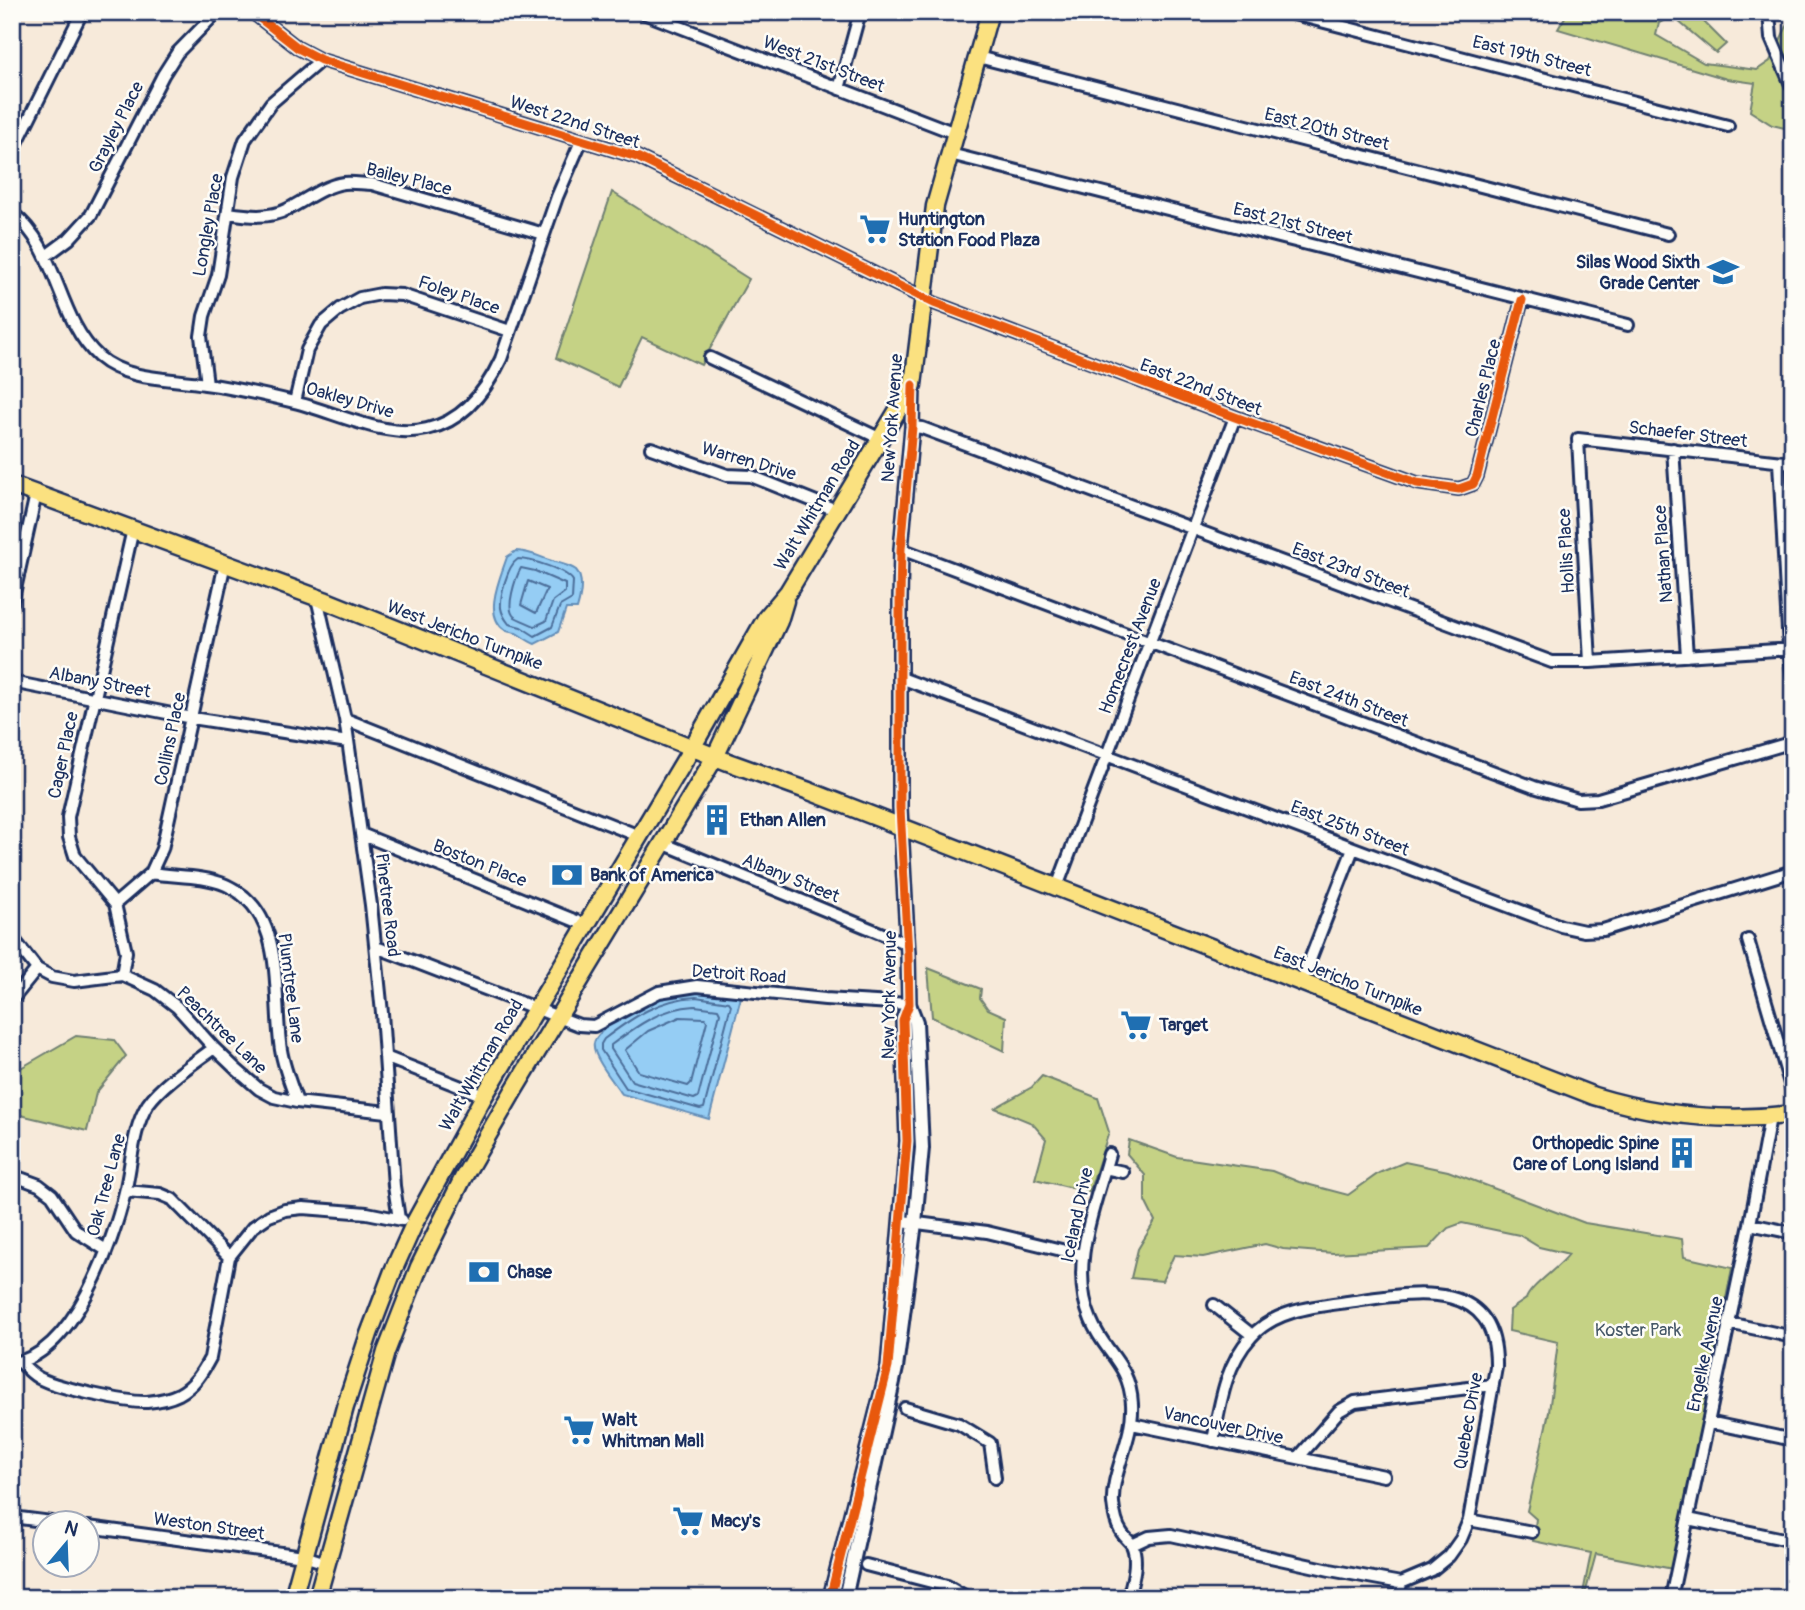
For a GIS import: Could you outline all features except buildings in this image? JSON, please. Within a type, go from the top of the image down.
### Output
[{"type":"main road","name":"New York Avenue","points":[[913,385],[935,206],[990,12]]},
{"type":"main road","name":"Walt Whitman Road","points":[[879,438],[910,363],[920,321]]},
{"type":"main road","name":"Walt Whitman Road","points":[[293,1598],[345,1407],[393,1270],[407,1221],[437,1179],[766,618],[788,592],[913,385]]},
{"type":"main road","name":"West Jericho Turnpike","points":[[12,485],[317,598],[692,748],[901,827]]},
{"type":"main road","name":"Walt Whitman Road","points":[[317,1598],[373,1397],[405,1302],[436,1231],[463,1178],[556,1018],[715,757],[779,621],[788,592]]},
{"type":"main road","name":"East Jericho Turnpike","points":[[901,827],[1550,1080],[1619,1104],[1666,1114],[1739,1119],[1793,1114]]},
{"type":"main road","points":[[436,1231],[429,1214],[437,1179]]},
{"type":"main road","points":[[405,1302],[426,1233],[425,1229],[407,1221]]},
{"type":"street","points":[[12,153],[82,12]]},
{"type":"street","name":"Grayley Place","points":[[46,256],[69,239],[90,215],[163,75],[177,53],[216,12]]},
{"type":"street","name":"West 22nd Street","points":[[252,12],[298,48],[321,60],[582,139],[654,165],[923,297]]},
{"type":"street","name":"West 21st Street","points":[[641,12],[955,133]]},
{"type":"street","points":[[839,89],[860,12]]},
{"type":"street","name":"East 19th Street","points":[[1286,12],[1728,126]]},
{"type":"street","points":[[1769,12],[1771,38],[1793,89]]},
{"type":"street","name":"East 20th Street","points":[[978,57],[1668,234]]},
{"type":"street","name":"Longley Place","points":[[207,384],[201,336],[204,316],[218,275],[233,177],[245,140],[279,95],[321,60]]},
{"type":"street","name":"Oakley Drive","points":[[12,213],[35,237],[46,256],[86,342],[100,358],[118,369],[295,402],[393,431],[411,432],[429,429],[459,415],[491,381],[557,197],[582,139]]},
{"type":"street","name":"East 21st Street","points":[[950,154],[1628,325]]},
{"type":"street","name":"Bailey Place","points":[[228,213],[266,216],[287,210],[310,195],[343,183],[372,184],[544,234]]},
{"type":"street","name":"Foley Place","points":[[295,402],[307,350],[321,325],[340,309],[360,298],[381,294],[402,295],[510,331]]},
{"type":"street","name":"East 22nd Street","points":[[923,297],[1235,417],[1417,483],[1459,489],[1473,484]]},
{"type":"street","name":"Charles Place","points":[[1473,484],[1480,468],[1522,300]]},
{"type":"street","points":[[710,358],[879,438],[897,427],[912,427]]},
{"type":"street","name":"New York Avenue","points":[[845,1598],[896,1368],[922,1148],[916,1021],[909,1004],[901,827],[901,549],[913,385]]},
{"type":"street","name":"Homecrest Avenue","points":[[1057,887],[1235,417]]},
{"type":"street","name":"East 23rd Street","points":[[912,427],[922,428],[1552,662],[1791,649]]},
{"type":"street","name":"Schaefer Street","points":[[1578,439],[1793,463]]},
{"type":"street","name":"Hollis Place","points":[[1578,439],[1590,662]]},
{"type":"street","name":"Warren Drive","points":[[651,449],[727,475],[751,476],[836,510]]},
{"type":"street","name":"Nathan Place","points":[[1673,449],[1687,656]]},
{"type":"street","points":[[1779,462],[1793,680]]},
{"type":"street","points":[[12,603],[36,494]]},
{"type":"street","name":"Cager Place","points":[[122,975],[126,952],[115,904],[75,856],[69,837],[68,817],[133,529]]},
{"type":"street","name":"East 24th Street","points":[[901,549],[1534,787],[1578,800],[1619,794],[1793,742]]},
{"type":"street","name":"Collins Place","points":[[115,904],[151,873],[168,829],[225,563]]},
{"type":"street","name":"Pinetree Road","points":[[317,598],[345,719],[376,947],[394,1186],[407,1221]]},
{"type":"street","name":"East 25th Street","points":[[901,678],[1353,849],[1561,926],[1584,931],[1603,930],[1793,871]]},
{"type":"street","name":"Albany Street","points":[[12,682],[192,718],[348,742]]},
{"type":"street","points":[[345,719],[639,836]]},
{"type":"street","name":"Boston Place","points":[[361,834],[586,925]]},
{"type":"street","name":"Albany Street","points":[[662,843],[907,944]]},
{"type":"street","points":[[1301,983],[1353,849]]},
{"type":"street","name":"Plumtree Lane","points":[[151,873],[223,884],[236,891],[262,917],[270,936],[281,1049],[297,1102]]},
{"type":"street","points":[[12,937],[37,969],[52,977],[74,981],[122,975]]},
{"type":"street","points":[[1748,940],[1793,1094]]},
{"type":"street","name":"Detroit Road","points":[[376,947],[573,1024],[594,1026],[659,992],[697,986],[825,999],[909,1004]]},
{"type":"street","points":[[12,1000],[37,969]]},
{"type":"street","name":"Peachtree Lane","points":[[122,975],[155,990],[177,1007],[214,1048],[258,1089],[274,1097],[297,1102],[387,1112]]},
{"type":"street","name":"New York Avenue","points":[[831,1598],[888,1367],[907,1141],[903,1020],[909,1004]]},
{"type":"street","name":"Oak Tree Lane","points":[[16,1362],[49,1345],[63,1333],[87,1292],[106,1250],[126,1191],[135,1142],[149,1103],[214,1048]]},
{"type":"street","points":[[385,1057],[484,1096]]},
{"type":"street","name":"Engelke Avenue","points":[[1671,1598],[1770,1117]]},
{"type":"street","name":"Iceland Drive","points":[[1109,1154],[1082,1255],[1082,1282],[1090,1320],[1124,1369],[1129,1386],[1132,1424],[1113,1497],[1114,1516],[1121,1533],[1132,1545]]},
{"type":"street","points":[[1105,1168],[1123,1172]]},
{"type":"street","points":[[12,1175],[46,1189],[76,1231],[106,1250]]},
{"type":"street","points":[[126,1191],[152,1192],[172,1199],[229,1257]]},
{"type":"street","points":[[16,1362],[38,1378],[57,1386],[145,1402],[178,1395],[192,1385],[210,1358],[229,1257],[253,1227],[285,1210],[303,1208],[368,1213],[407,1221]]},
{"type":"street","points":[[902,1221],[987,1231],[1082,1255]]},
{"type":"street","points":[[1750,1224],[1793,1234]]},
{"type":"street","name":"Quebec Drive","points":[[1213,1441],[1234,1361],[1252,1335],[1272,1322],[1314,1306],[1436,1293],[1453,1297],[1485,1318],[1496,1350],[1493,1385],[1469,1520],[1461,1539],[1449,1556],[1432,1570],[1401,1583]]},
{"type":"street","points":[[1214,1305],[1252,1335]]},
{"type":"street","points":[[1729,1323],[1793,1337]]},
{"type":"street","name":"Vancouver Drive","points":[[1132,1424],[1298,1458],[1339,1411],[1355,1402],[1493,1385]]},
{"type":"street","points":[[905,1409],[958,1423],[989,1443],[995,1478]]},
{"type":"street","points":[[1708,1422],[1793,1440]]},
{"type":"street","points":[[1298,1458],[1384,1476]]},
{"type":"street","points":[[12,1517],[32,1520]]},
{"type":"street","points":[[1688,1518],[1793,1541]]},
{"type":"street","points":[[1469,1520],[1532,1532]]},
{"type":"street","name":"Weston Street","points":[[102,1529],[304,1556],[326,1563]]},
{"type":"street","points":[[1128,1598],[1134,1563],[1132,1545],[1149,1537],[1171,1535],[1401,1583],[1398,1598]]},
{"type":"street","points":[[866,1565],[947,1586],[968,1598]]},
{"type":"green space","points":[[1568,12],[1694,12],[1726,44],[1716,53],[1672,16],[1659,23],[1656,35],[1704,63],[1757,70],[1770,61],[1787,26],[1793,28],[1793,130],[1772,125],[1750,111],[1755,83],[1727,79],[1558,29]]},
{"type":"green space","points":[[612,192],[749,279],[701,365],[642,337],[618,387],[556,358]]},
{"type":"green space","points":[[928,968],[981,989],[980,998],[988,1009],[1006,1017],[1004,1051],[932,1017]]},
{"type":"green space","points":[[76,1036],[114,1040],[126,1056],[96,1093],[87,1131],[12,1113],[12,1073]]},
{"type":"green space","points":[[1042,1076],[1098,1098],[1109,1132],[1089,1192],[1035,1179],[1046,1139],[1032,1123],[995,1108],[1032,1087]]},
{"type":"green space","name":"Koster Park","points":[[1129,1140],[1177,1157],[1272,1171],[1299,1182],[1348,1195],[1379,1173],[1405,1162],[1448,1171],[1585,1223],[1682,1239],[1684,1257],[1732,1268],[1673,1569],[1596,1554],[1582,1598],[1591,1553],[1533,1541],[1536,1519],[1527,1511],[1549,1412],[1558,1342],[1509,1331],[1510,1310],[1526,1299],[1533,1288],[1569,1254],[1539,1247],[1519,1235],[1462,1223],[1448,1228],[1429,1248],[1333,1253],[1283,1249],[1265,1244],[1203,1257],[1174,1255],[1162,1281],[1131,1278],[1138,1249],[1155,1221],[1145,1201],[1145,1175],[1127,1154]]},
{"type":"water","points":[[516,551],[570,567],[579,574],[581,590],[577,609],[566,609],[558,632],[535,644],[505,630],[495,615],[495,595],[501,574],[507,557]]},
{"type":"water","points":[[696,990],[741,997],[709,1119],[622,1094],[604,1069],[594,1048],[597,1037],[603,1030],[652,999]]},
{"type":"cycle path","points":[[252,12],[298,48],[321,60],[637,157],[934,303],[1417,483],[1459,489],[1473,484],[1522,300]]},
{"type":"cycle path","points":[[830,1598],[888,1367],[907,1141],[903,1020],[909,1004],[900,808],[900,600],[913,385]]},
{"type":"place","name":"Huntington Station Food Plaza","points":[[875,229]]},
{"type":"place","name":"Silas Wood Sixth Grade Center","points":[[1723,272]]},
{"type":"place","name":"Ethan Allen","points":[[717,820]]},
{"type":"place","name":"Bank of America","points":[[567,875]]},
{"type":"place","name":"Target","points":[[1136,1025]]},
{"type":"place","name":"Orthopedic Spine Care of Long Island","points":[[1682,1153]]},
{"type":"place","name":"Chase","points":[[484,1272]]},
{"type":"place","name":"Walt Whitman Mall","points":[[579,1430]]},
{"type":"place","name":"Macy's","points":[[688,1521]]}]
